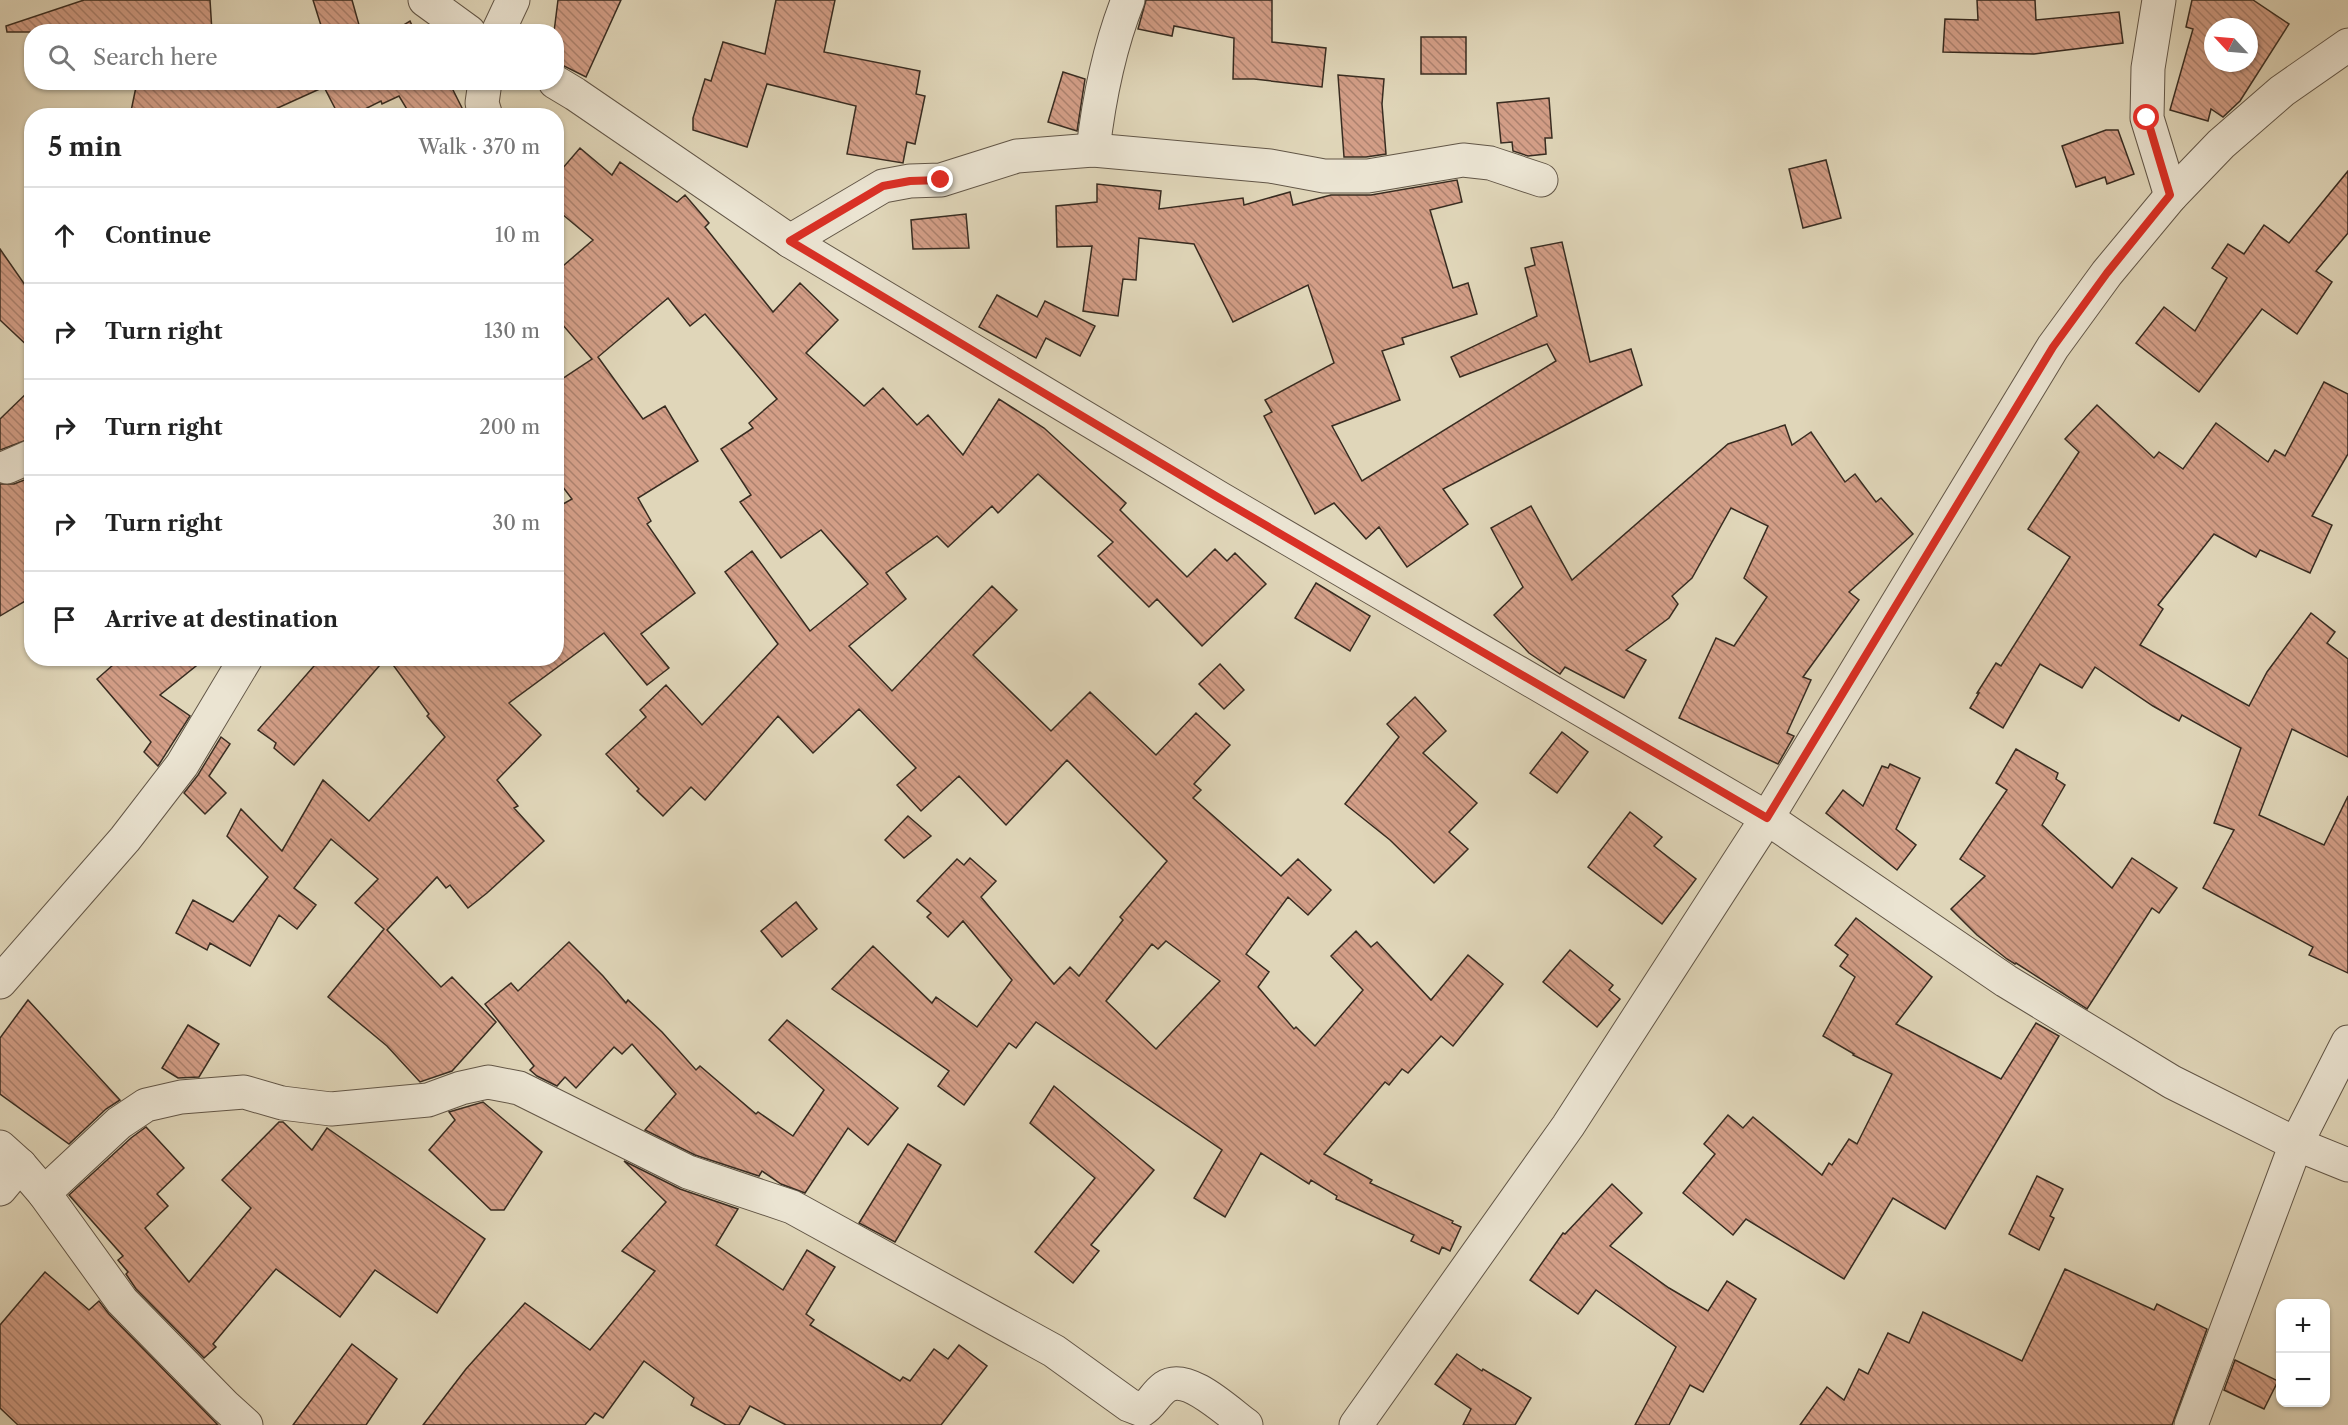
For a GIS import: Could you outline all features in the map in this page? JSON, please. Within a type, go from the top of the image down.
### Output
[{"type":"street","points":[[425,0],[458,24]]},
{"type":"street","points":[[502,24],[513,0]]},
{"type":"street","points":[[1093,150],[1098,106],[1118,26],[1128,0]]},
{"type":"street","points":[[2159,0],[2148,68],[2147,118],[2170,195]]},
{"type":"street","points":[[1356,1425],[1568,1126],[1767,818],[2053,347],[2107,273],[2170,195],[2221,144],[2282,91],[2348,45]]},
{"type":"street","points":[[564,87],[790,241],[1219,498],[1767,818],[2006,981],[2172,1082],[2296,1144],[2348,1165]]},
{"type":"street","points":[[484,90],[484,108]]},
{"type":"street","points":[[790,241],[883,186],[910,181],[941,180],[1017,156],[1093,150],[1270,166],[1324,176],[1368,176],[1463,160],[1490,163],[1541,180]]},
{"type":"street","points":[[0,982],[124,839],[182,765],[241,666]]},
{"type":"street","points":[[2191,1425],[2296,1144],[2348,1042]]},
{"type":"street","points":[[44,1193],[119,1123],[146,1105],[181,1097],[244,1092],[282,1103],[331,1109],[428,1100],[461,1088],[488,1082],[519,1088],[688,1172],[792,1207],[1054,1351],[1129,1405],[1142,1410],[1151,1404],[1166,1386],[1179,1382],[1192,1386],[1246,1425]]},
{"type":"street","points":[[0,1190],[10,1156]]},
{"type":"street","points":[[10,1156],[44,1193],[122,1301],[246,1425]]},
{"type":"building","points":[[84,0],[210,0],[212,24],[24,24],[24,32],[7,32],[6,26]]},
{"type":"building","points":[[313,0],[352,0],[359,24],[320,24]]},
{"type":"building","points":[[558,0],[621,0],[586,77],[564,66],[564,24],[555,24]]},
{"type":"building","points":[[776,0],[835,0],[824,52],[920,71],[916,94],[925,96],[915,144],[907,142],[903,163],[847,154],[856,106],[767,84],[747,147],[693,130],[693,118],[705,79],[711,81],[723,42],[765,54]]},
{"type":"building","points":[[1146,0],[1272,0],[1272,42],[1326,48],[1322,87],[1254,79],[1233,79],[1234,38],[1174,26],[1172,36],[1138,29]]},
{"type":"building","points":[[1977,0],[2035,0],[2036,20],[2119,12],[2123,43],[2034,54],[1943,52],[1945,19],[1978,20]]},
{"type":"building","points":[[2192,0],[2253,0],[2289,24],[2240,101],[2223,117],[2211,109],[2208,121],[2170,110],[2193,29],[2186,27]]},
{"type":"building","points":[[1421,37],[1466,37],[1466,74],[1421,74]]},
{"type":"building","points":[[1063,72],[1085,79],[1077,131],[1048,122]]},
{"type":"building","points":[[1338,75],[1384,79],[1382,104],[1386,154],[1344,157]]},
{"type":"building","points":[[135,90],[317,90],[278,108],[132,108]]},
{"type":"building","points":[[326,90],[453,90],[462,108],[406,108],[399,96],[367,108],[335,108]]},
{"type":"building","points":[[1549,98],[1552,138],[1545,138],[1546,154],[1528,156],[1513,151],[1512,142],[1501,143],[1497,103]]},
{"type":"building","points":[[2106,130],[2118,130],[2134,174],[2107,184],[2105,177],[2076,187],[2062,146]]},
{"type":"building","points":[[580,148],[612,175],[620,162],[677,202],[685,195],[709,223],[705,227],[773,312],[800,283],[838,320],[806,353],[864,406],[883,388],[917,425],[928,415],[963,455],[999,399],[1044,428],[1126,503],[1120,510],[1187,577],[1215,549],[1227,561],[1235,553],[1266,584],[1202,646],[1157,599],[1149,607],[1098,556],[1113,542],[1038,474],[998,513],[992,506],[948,547],[937,536],[886,573],[906,599],[849,646],[892,691],[992,586],[1017,610],[973,655],[1051,731],[1090,692],[1156,755],[1196,713],[1230,745],[1194,784],[1201,790],[1193,798],[1281,876],[1298,859],[1331,890],[1308,915],[1288,897],[1246,954],[1269,972],[1258,987],[1294,1029],[1296,1027],[1315,1046],[1363,990],[1331,956],[1356,931],[1371,947],[1377,942],[1431,1000],[1468,955],[1503,984],[1453,1046],[1441,1036],[1408,1073],[1402,1069],[1389,1085],[1385,1082],[1324,1154],[1372,1180],[1370,1183],[1453,1221],[1452,1223],[1461,1227],[1450,1251],[1442,1247],[1439,1254],[1411,1241],[1414,1235],[1336,1199],[1337,1196],[1311,1180],[1309,1184],[1261,1153],[1225,1217],[1194,1198],[1222,1150],[1036,1022],[1016,1048],[1009,1043],[964,1105],[938,1086],[949,1071],[832,989],[873,946],[932,1003],[936,997],[977,1027],[1012,980],[963,921],[948,937],[927,917],[931,913],[917,901],[957,859],[964,865],[970,858],[996,881],[981,897],[1054,984],[1070,967],[1079,976],[1123,920],[1120,917],[1167,861],[1067,760],[1006,825],[959,776],[921,811],[897,785],[916,768],[859,709],[813,753],[778,716],[705,800],[691,787],[663,816],[637,791],[639,789],[606,754],[646,717],[640,710],[666,685],[702,725],[778,644],[725,572],[752,551],[810,631],[868,584],[821,530],[781,558],[740,502],[751,495],[721,449],[753,428],[749,423],[777,399],[705,314],[690,326],[668,298],[598,357],[643,419],[665,406],[698,461],[638,498],[651,521],[647,524],[695,593],[641,634],[669,668],[647,685],[604,633],[564,662],[564,504],[572,499],[564,488],[564,378],[592,359],[564,326],[564,265],[593,240],[564,216],[564,167]],"holes":[[[1166,941],[1220,981],[1156,1049],[1106,1001],[1152,944],[1158,949]]]},
{"type":"building","points":[[1826,160],[1841,218],[1803,228],[1789,169]]},
{"type":"building","points":[[2348,171],[2348,233],[2316,271],[2332,282],[2297,334],[2262,309],[2199,392],[2136,343],[2164,307],[2195,331],[2227,278],[2212,268],[2228,244],[2244,254],[2264,225],[2289,243]]},
{"type":"building","points":[[1457,180],[1462,202],[1430,210],[1453,288],[1468,283],[1477,314],[1402,338],[1404,344],[1382,351],[1400,400],[1332,426],[1362,481],[1556,361],[1547,344],[1460,377],[1451,357],[1537,316],[1525,268],[1535,265],[1531,248],[1562,242],[1590,362],[1631,349],[1642,385],[1443,489],[1468,524],[1407,567],[1379,527],[1366,539],[1334,503],[1315,514],[1264,416],[1272,412],[1265,400],[1334,363],[1308,285],[1233,322],[1194,244],[1139,238],[1136,280],[1123,279],[1118,316],[1083,311],[1092,246],[1057,247],[1056,206],[1097,202],[1097,184],[1161,191],[1159,209],[1243,198],[1244,205],[1290,192],[1293,205],[1331,195],[1371,195]]},
{"type":"building","points":[[966,214],[969,248],[913,249],[911,220]]},
{"type":"building","points":[[0,249],[24,284],[24,342],[0,320]]},
{"type":"building","points":[[997,295],[1037,317],[1045,301],[1095,326],[1080,356],[1046,338],[1036,358],[979,327]]},
{"type":"building","points":[[2324,382],[2348,394],[2348,454],[2312,516],[2332,525],[2310,573],[2260,550],[2256,557],[2214,534],[2158,605],[2163,609],[2140,645],[2249,706],[2267,672],[2311,613],[2335,632],[2327,643],[2348,659],[2348,757],[2292,729],[2259,815],[2324,845],[2348,796],[2348,973],[2309,955],[2313,947],[2203,888],[2234,830],[2214,823],[2241,748],[2182,715],[2179,721],[2095,667],[2082,688],[2040,664],[2003,728],[1970,708],[1996,663],[2001,666],[2070,557],[2028,529],[2079,452],[2065,439],[2097,405],[2154,458],[2159,452],[2183,469],[2216,423],[2268,462],[2275,450],[2285,456]]},
{"type":"building","points":[[24,396],[24,441],[0,450],[0,419]]},
{"type":"building","points":[[1785,425],[1792,445],[1811,432],[1845,482],[1855,474],[1876,502],[1881,498],[1913,534],[1849,592],[1859,600],[1803,677],[1811,680],[1787,733],[1794,736],[1778,764],[1679,718],[1716,638],[1734,646],[1767,597],[1744,578],[1768,526],[1731,508],[1692,578],[1672,596],[1678,604],[1669,618],[1626,650],[1646,660],[1624,698],[1565,667],[1560,674],[1529,653],[1494,615],[1523,587],[1491,528],[1531,506],[1572,580],[1728,444]]},
{"type":"building","points":[[24,480],[24,602],[0,616],[0,484],[14,484]]},
{"type":"building","points":[[1316,583],[1370,616],[1350,651],[1295,618]]},
{"type":"building","points":[[1220,664],[1244,690],[1224,709],[1199,684]]},
{"type":"building","points":[[112,666],[196,666],[160,695],[190,716],[158,766],[144,752],[151,742],[97,679]]},
{"type":"building","points":[[314,666],[379,666],[294,765],[274,748],[276,743],[258,730]]},
{"type":"building","points":[[394,666],[559,666],[509,703],[541,735],[497,780],[518,806],[514,808],[544,841],[468,908],[450,885],[446,888],[437,877],[387,930],[441,987],[452,977],[496,1022],[452,1071],[420,1082],[387,1046],[328,997],[384,929],[355,903],[378,879],[331,839],[294,888],[316,905],[297,929],[279,915],[250,966],[210,943],[207,950],[176,933],[193,900],[233,922],[268,877],[227,836],[241,809],[282,851],[323,780],[369,821],[445,737],[427,716],[429,714]]},
{"type":"building","points":[[1415,697],[1446,731],[1423,753],[1477,803],[1449,832],[1468,849],[1434,883],[1390,840],[1345,804],[1399,737],[1387,724]]},
{"type":"building","points":[[1562,732],[1588,752],[1557,793],[1530,773]]},
{"type":"building","points":[[221,737],[230,744],[209,776],[226,793],[205,814],[184,793]]},
{"type":"building","points":[[2016,749],[2058,773],[2056,779],[2065,785],[2042,825],[2112,888],[2132,858],[2177,888],[2159,913],[2152,908],[2087,1009],[2007,959],[1977,935],[1951,909],[1985,876],[1960,859],[2007,790],[1996,783]]},
{"type":"building","points":[[1890,764],[1920,778],[1896,829],[1916,845],[1897,870],[1826,813],[1843,790],[1863,806],[1882,766],[1888,768]]},
{"type":"building","points":[[1630,812],[1662,837],[1654,846],[1696,879],[1662,924],[1588,867]]},
{"type":"building","points":[[908,816],[931,836],[904,858],[885,840]]},
{"type":"building","points":[[796,902],[817,929],[782,957],[761,931]]},
{"type":"building","points":[[1856,918],[1932,977],[1896,1024],[2001,1079],[2036,1023],[2059,1036],[1945,1229],[1893,1198],[1844,1279],[1746,1219],[1733,1235],[1683,1193],[1715,1154],[1704,1144],[1728,1115],[1743,1128],[1753,1117],[1822,1175],[1829,1163],[1832,1165],[1849,1139],[1857,1144],[1892,1074],[1853,1055],[1823,1036],[1855,977],[1840,966],[1848,955],[1835,945]]},
{"type":"building","points":[[569,942],[626,1003],[628,1000],[662,1032],[696,1070],[700,1066],[756,1114],[758,1112],[793,1136],[824,1090],[769,1040],[787,1020],[898,1108],[868,1145],[848,1128],[805,1193],[781,1184],[762,1171],[759,1176],[695,1155],[645,1130],[676,1094],[632,1044],[622,1054],[614,1047],[576,1088],[565,1077],[557,1086],[537,1076],[530,1070],[534,1066],[485,1004],[511,983],[518,991]]},
{"type":"building","points":[[1570,950],[1613,985],[1609,990],[1620,999],[1597,1027],[1543,982]]},
{"type":"building","points":[[28,1000],[120,1100],[106,1109],[69,1144],[0,1094],[0,1038]]},
{"type":"building","points":[[188,1025],[219,1044],[199,1077],[178,1078],[162,1068]]},
{"type":"building","points":[[1054,1086],[1154,1170],[1091,1245],[1099,1251],[1073,1283],[1035,1252],[1095,1178],[1030,1123]]},
{"type":"building","points":[[483,1102],[542,1152],[504,1210],[491,1210],[429,1150],[455,1120],[449,1112]]},
{"type":"building","points":[[279,1122],[283,1122],[312,1150],[327,1128],[485,1239],[437,1313],[375,1270],[340,1317],[276,1269],[213,1344],[216,1347],[204,1358],[136,1289],[126,1274],[128,1272],[118,1260],[123,1256],[69,1195],[146,1127],[184,1168],[157,1194],[168,1206],[145,1228],[189,1282],[251,1208],[222,1180]]},
{"type":"building","points":[[908,1144],[941,1165],[895,1242],[859,1223]]},
{"type":"building","points":[[624,1161],[680,1189],[738,1209],[716,1245],[783,1290],[807,1250],[835,1267],[806,1314],[814,1320],[810,1325],[900,1381],[903,1377],[910,1381],[934,1349],[948,1359],[959,1345],[987,1366],[941,1425],[786,1425],[750,1406],[739,1425],[726,1425],[691,1405],[694,1398],[644,1361],[603,1418],[595,1413],[585,1425],[423,1425],[466,1369],[525,1303],[590,1350],[655,1271],[622,1251],[666,1202]]},
{"type":"building","points":[[2037,1176],[2063,1189],[2050,1216],[2054,1218],[2039,1250],[2009,1234]]},
{"type":"building","points":[[1612,1184],[1642,1213],[1610,1246],[1669,1288],[1708,1311],[1727,1281],[1756,1299],[1703,1392],[1690,1385],[1669,1425],[1635,1425],[1676,1347],[1596,1290],[1578,1314],[1530,1280],[1563,1233],[1565,1234]]},
{"type":"building","points":[[2065,1269],[2154,1310],[2157,1304],[2207,1329],[2172,1425],[1800,1425],[1827,1387],[1844,1400],[1859,1369],[1868,1374],[1888,1333],[1909,1343],[1923,1312],[2022,1361]]},
{"type":"building","points":[[45,1272],[89,1310],[99,1301],[218,1425],[18,1425],[0,1408],[0,1325]]},
{"type":"building","points":[[352,1344],[397,1379],[366,1425],[293,1425]]},
{"type":"building","points":[[1457,1354],[1482,1371],[1483,1369],[1531,1398],[1515,1425],[1463,1425],[1471,1409],[1435,1384]]},
{"type":"building","points":[[2235,1360],[2276,1380],[2276,1385],[2264,1409],[2224,1390]]},
{"type":"route","points":[[941,180],[910,181],[883,186],[790,241],[1219,498],[1767,818],[2053,347],[2107,273],[2170,195],[2147,118]]}]
